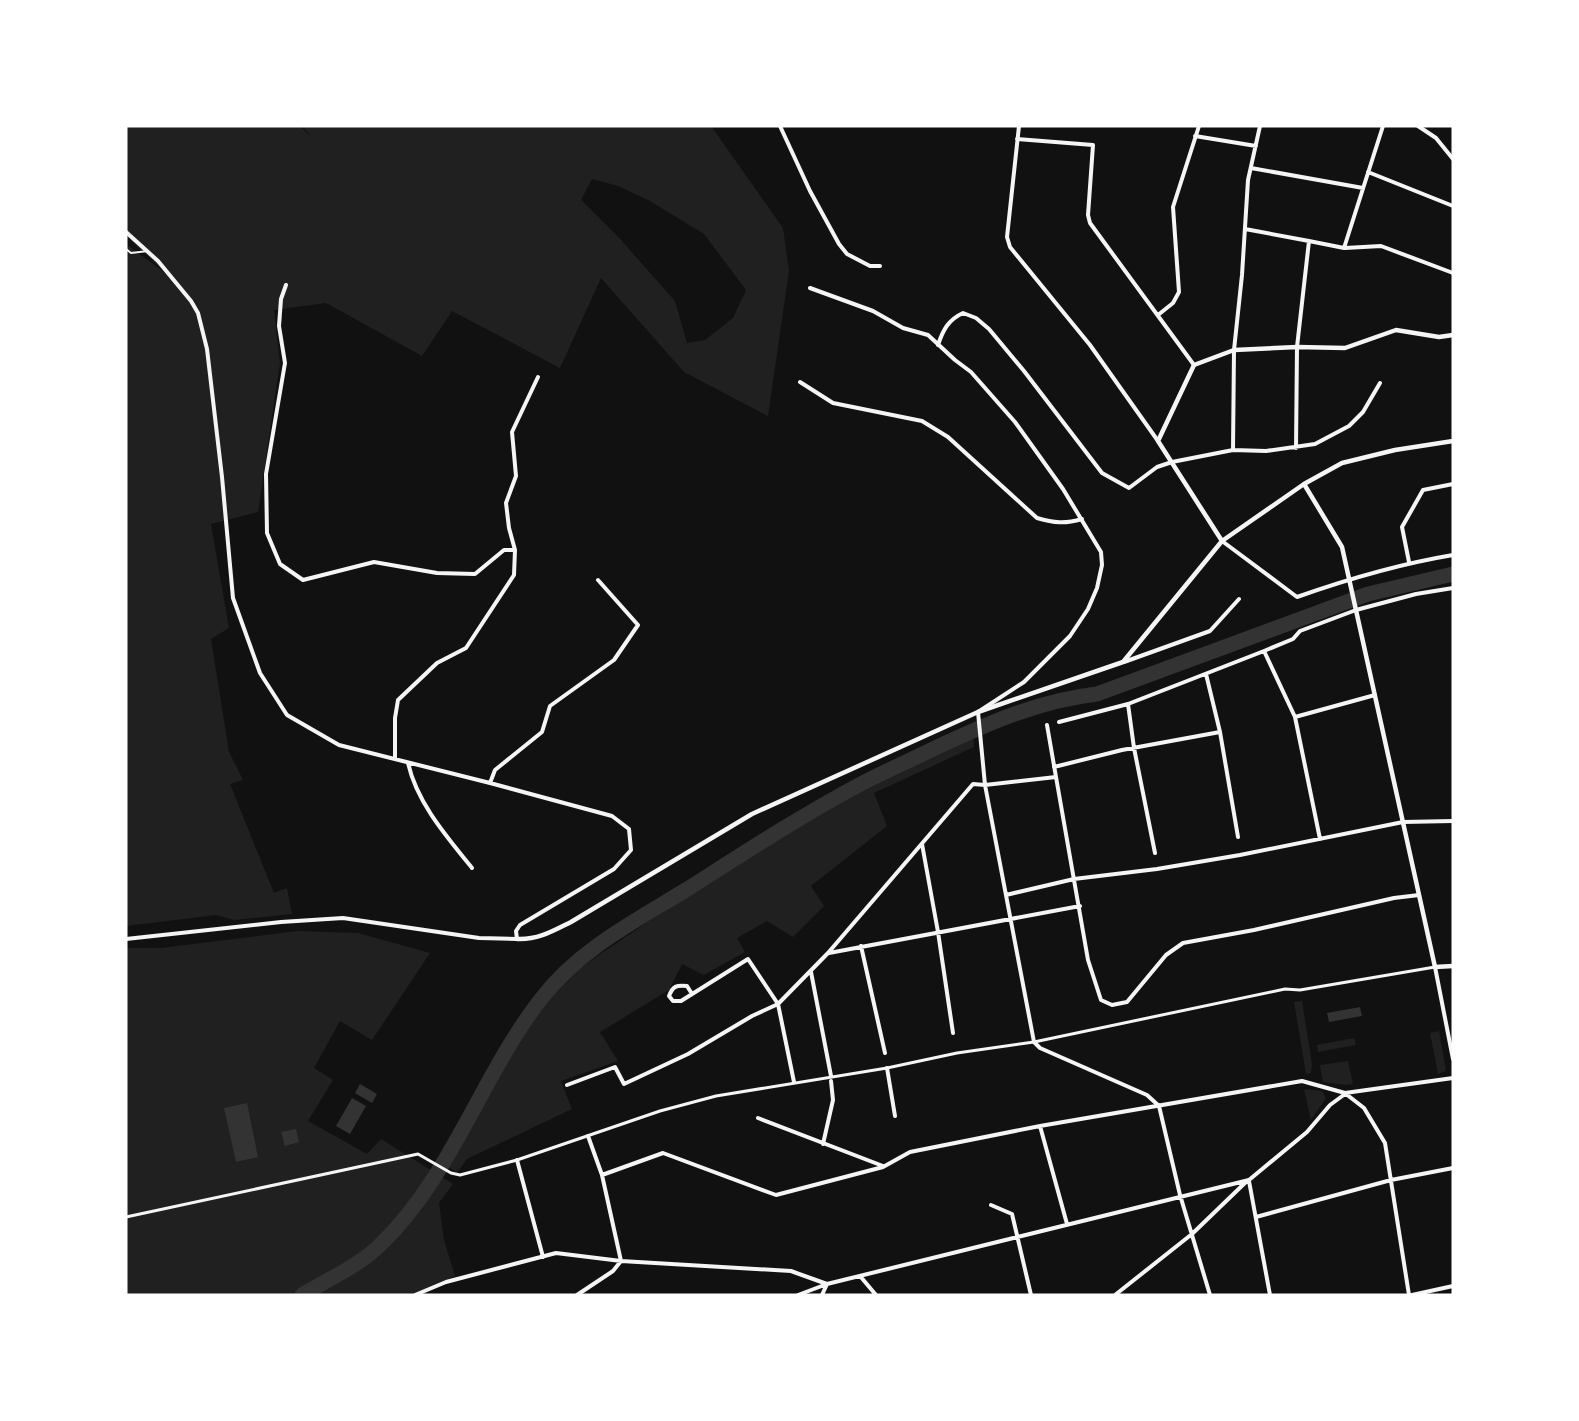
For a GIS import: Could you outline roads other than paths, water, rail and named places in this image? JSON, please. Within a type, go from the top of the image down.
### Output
[{"type":"street","points":[[780,126],[810,191],[839,244],[847,254],[870,266],[880,266]]},
{"type":"street","points":[[1019,126],[1007,237],[1010,247],[1090,345],[1158,441],[1222,541],[1297,597],[1409,562],[1453,555]]},
{"type":"street","points":[[1158,315],[1173,303],[1179,292],[1173,207],[1199,126]]},
{"type":"street","points":[[1233,450],[1234,350],[1242,275],[1248,180],[1260,126]]},
{"type":"street","points":[[1344,248],[1383,126]]},
{"type":"street","points":[[1418,126],[1436,138],[1453,159]]},
{"type":"street","points":[[1195,136],[1256,146]]},
{"type":"street","points":[[1017,139],[1094,146],[1088,215],[1090,223],[1194,365]]},
{"type":"street","points":[[1251,168],[1363,188]]},
{"type":"street","points":[[1368,172],[1453,206]]},
{"type":"street","points":[[1245,229],[1344,248],[1381,246],[1453,273]]},
{"type":"street","points":[[126,232],[148,251],[191,301],[198,313],[207,349],[233,598],[260,673],[287,715],[339,745],[612,816],[628,829],[631,850],[614,869],[520,925],[516,931],[517,939]]},
{"type":"street","points":[[1296,448],[1297,347],[1309,241]]},
{"type":"street","points":[[286,285],[281,299],[279,326],[285,363],[266,474],[267,533],[280,564],[303,580],[374,562],[437,573],[475,574],[504,550],[515,550]]},
{"type":"street","points":[[810,288],[873,311],[903,328],[928,335],[971,372],[1015,422],[1063,489],[1101,552],[1102,565],[1097,588],[1088,609],[1070,636],[1024,682],[978,712]]},
{"type":"street","points":[[938,345],[951,319],[963,313],[976,318],[989,329],[1024,371],[1102,473],[1130,488],[1157,467],[1172,462],[1233,450],[1266,451],[1315,444],[1349,426],[1363,412],[1380,383]]},
{"type":"street","points":[[1158,441],[1194,365],[1234,350],[1297,347],[1345,348],[1396,330],[1439,338],[1453,335]]},
{"type":"street","points":[[395,759],[395,718],[398,700],[437,663],[466,648],[514,575],[515,550],[506,503],[516,476],[513,432],[538,377]]},
{"type":"street","points":[[800,382],[833,403],[922,421],[948,437],[1038,518],[1054,523],[1082,519]]},
{"type":"street","points":[[1123,662],[1222,541],[1304,484],[1342,464],[1395,450],[1453,441]]},
{"type":"street","points":[[1304,484],[1342,547],[1435,967],[1453,1059]]},
{"type":"street","points":[[1409,562],[1402,527],[1423,490],[1453,484]]},
{"type":"street","points":[[490,783],[495,770],[542,732],[550,706],[614,660],[638,625],[598,580]]},
{"type":"street","points":[[1059,722],[1128,704],[1264,651],[1293,639],[1300,631],[1356,610],[1416,594],[1453,588]]},
{"type":"street","points":[[126,939],[281,922],[343,918],[478,938],[528,940],[542,937],[752,814],[978,712],[1210,631],[1239,599]]},
{"type":"street","points":[[1264,651],[1295,717],[1320,839]]},
{"type":"street","points":[[1206,674],[1220,732],[1238,837]]},
{"type":"street","points":[[1295,717],[1375,695]]},
{"type":"street","points":[[1128,704],[1134,748],[1155,853]]},
{"type":"street","points":[[978,712],[985,785],[1034,1042],[1040,1048],[1147,1095],[1159,1106],[1180,1195],[1210,1295]]},
{"type":"street","points":[[1047,725],[1088,960],[1101,1000],[1112,1005],[1127,1002],[1166,955],[1183,943],[1254,930],[1394,898],[1419,895]]},
{"type":"street","points":[[1054,767],[1134,748],[1220,732]]},
{"type":"street","points":[[408,763],[412,781],[422,799],[472,868]]},
{"type":"street","points":[[567,1085],[615,1066],[624,1084],[688,1054],[752,1016],[778,1004],[828,953],[973,784],[985,785],[1056,777]]},
{"type":"street","points":[[1006,895],[1074,879],[1167,867],[1403,822],[1453,821]]},
{"type":"street","points":[[921,843],[938,932],[953,1033]]},
{"type":"street","points":[[828,953],[861,945],[1080,906]]},
{"type":"street","points":[[861,945],[885,1053]]},
{"type":"street","points":[[692,994],[687,986],[677,985],[672,988],[669,996],[672,1001],[681,1001],[748,959],[778,1004],[794,1082]]},
{"type":"street","points":[[126,1217],[418,1154],[451,1173],[460,1175],[517,1160],[660,1111],[716,1096],[831,1078],[957,1053],[1034,1042],[1285,989],[1300,990],[1435,967],[1453,966]]},
{"type":"street","points":[[811,971],[833,1100],[824,1144]]},
{"type":"street","points":[[887,1068],[895,1116]]},
{"type":"street","points":[[1115,1295],[1192,1234],[1249,1180],[1307,1132],[1345,1093],[1453,1078]]},
{"type":"street","points":[[602,1175],[663,1153],[776,1195],[883,1167],[910,1152],[1040,1126],[1302,1081],[1345,1093],[1364,1108],[1384,1143],[1411,1295],[1453,1286]]},
{"type":"street","points":[[758,1118],[883,1167]]},
{"type":"street","points":[[1040,1126],[1067,1224]]},
{"type":"street","points":[[588,1136],[602,1175],[621,1261]]},
{"type":"street","points":[[517,1160],[543,1257]]},
{"type":"street","points":[[1256,1217],[1391,1180],[1453,1168]]},
{"type":"street","points":[[798,1295],[827,1284],[1180,1195],[1249,1180]]},
{"type":"street","points":[[1249,1180],[1270,1295]]},
{"type":"street","points":[[991,1205],[1012,1214],[1031,1295]]},
{"type":"street","points":[[416,1295],[446,1282],[556,1253],[621,1261],[791,1271],[827,1284]]},
{"type":"street","points":[[577,1295],[613,1271],[621,1261]]},
{"type":"street","points":[[860,1276],[876,1295]]},
{"type":"street","points":[[822,1295],[827,1284]]},
{"type":"lane","points":[[126,249],[131,253],[148,251]]},
{"type":"waterway","points":[[302,1295],[363,1259],[380,1245],[405,1218],[447,1157],[501,1060],[541,999],[573,965],[629,924],[835,798],[972,731],[1053,702],[1097,694],[1368,594],[1453,574]]}]
